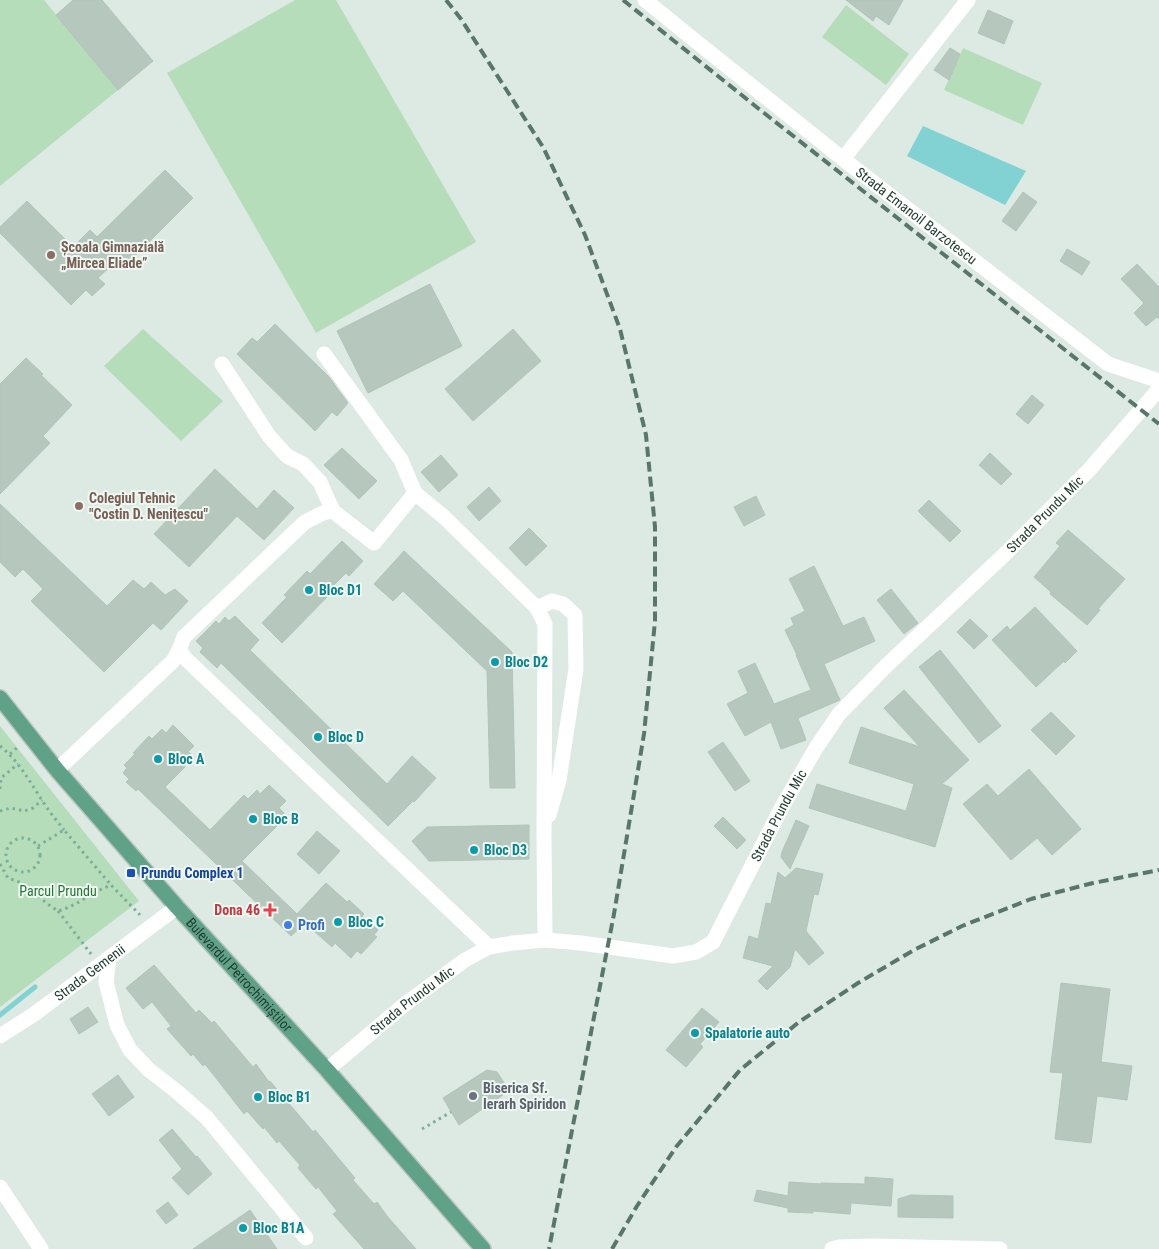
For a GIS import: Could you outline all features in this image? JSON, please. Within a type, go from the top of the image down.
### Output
[{"type":"main road","name":"Bulevardul Petrochimiștilor","points":[[0,698],[57,770],[177,906],[327,1070],[483,1249]]},
{"type":"street","points":[[646,0],[693,40],[843,159]]},
{"type":"street","name":"Strada Emanoil Barzotescu","points":[[962,2],[843,159],[1108,364],[1159,381]]},
{"type":"street","points":[[324,354],[401,460],[416,493],[444,517],[537,608],[545,624],[545,940]]},
{"type":"street","points":[[222,364],[269,436],[287,456],[303,464],[320,482],[333,511],[374,543],[416,493]]},
{"type":"street","name":"Strada Prundu Mic","points":[[327,1070],[404,1005],[465,960],[489,947],[545,940],[673,956],[696,952],[713,942],[783,805],[816,748],[839,714],[887,664],[1004,555],[1090,470],[1159,389]]},
{"type":"street","points":[[57,770],[173,661],[184,637],[305,522],[323,513],[333,511]]},
{"type":"street","points":[[537,608],[552,601],[563,604],[575,615],[576,669],[559,780],[544,836]]},
{"type":"street","points":[[179,650],[186,660],[489,947]]},
{"type":"street","name":"Strada Gemenii","points":[[0,1036],[33,1015],[177,906]]},
{"type":"street","points":[[104,962],[106,982],[117,1025],[130,1050],[149,1070],[207,1118],[306,1238]]},
{"type":"street","points":[[0,1187],[41,1249]]},
{"type":"street","points":[[832,1249],[873,1246],[1000,1249]]},
{"type":"path","points":[[0,746],[18,764],[64,830],[150,926]]},
{"type":"path","points":[[0,789],[1,778],[18,764]]},
{"type":"path","points":[[0,811],[11,808],[24,811],[33,808],[42,800]]},
{"type":"path","points":[[38,846],[64,830]]},
{"type":"path","points":[[30,839],[38,846],[40,851],[39,862],[30,871],[19,872],[9,865],[7,849],[14,841],[30,839]]},
{"type":"path","points":[[9,865],[1,866],[8,878],[22,883],[33,890],[46,903],[58,911],[104,962]]},
{"type":"path","points":[[58,911],[69,908],[111,884]]},
{"type":"path","points":[[422,1129],[451,1112]]},
{"type":"green space","points":[[0,0],[44,0],[118,90],[0,186]]},
{"type":"green space","points":[[295,0],[336,0],[476,242],[316,333],[167,73]]},
{"type":"green space","points":[[846,5],[909,54],[886,85],[822,37]]},
{"type":"green space","points":[[963,48],[1042,83],[1023,125],[944,90]]},
{"type":"green space","points":[[143,329],[223,401],[181,441],[104,366]]},
{"type":"green space","name":"Parcul Prundu","points":[[0,726],[139,901],[0,1007]]},
{"type":"water","points":[[923,126],[1026,171],[1005,205],[907,156]]},
{"type":"building","points":[[73,0],[102,0],[153,61],[118,90],[56,15]]},
{"type":"building","points":[[846,0],[903,0],[889,25],[876,16],[873,21]]},
{"type":"building","points":[[988,10],[1013,21],[1004,44],[978,33]]},
{"type":"building","points":[[950,48],[960,54],[949,80],[934,70]]},
{"type":"building","points":[[165,170],[193,198],[125,266],[118,259],[98,278],[105,284],[92,296],[86,290],[71,305],[0,233],[0,227],[27,201],[73,247],[90,230],[97,237]]},
{"type":"building","points":[[1023,192],[1037,202],[1016,231],[1002,221]]},
{"type":"building","points":[[1067,249],[1090,262],[1082,275],[1060,261]]},
{"type":"building","points":[[1137,264],[1159,287],[1159,319],[1157,317],[1146,326],[1134,313],[1144,303],[1121,279]]},
{"type":"building","points":[[430,284],[462,346],[368,393],[337,331]]},
{"type":"building","points":[[275,324],[329,377],[348,403],[337,416],[332,412],[315,431],[237,354],[252,338],[257,342]]},
{"type":"building","points":[[513,329],[541,361],[473,421],[445,389]]},
{"type":"building","points":[[26,358],[72,405],[43,436],[50,443],[0,494],[0,384]]},
{"type":"building","points":[[1032,395],[1044,405],[1028,424],[1016,414]]},
{"type":"building","points":[[342,448],[377,481],[359,499],[324,465]]},
{"type":"building","points":[[990,453],[1012,474],[1001,485],[979,465]]},
{"type":"building","points":[[441,455],[458,475],[439,492],[421,472]]},
{"type":"building","points":[[215,469],[257,509],[274,490],[294,508],[264,540],[237,516],[189,567],[154,534]]},
{"type":"building","points":[[489,487],[501,501],[479,521],[467,507]]},
{"type":"building","points":[[756,496],[765,515],[744,526],[734,507]]},
{"type":"building","points":[[929,500],[961,531],[950,542],[918,511]]},
{"type":"building","points":[[0,504],[107,606],[133,580],[144,589],[151,582],[165,595],[175,589],[188,601],[161,630],[153,623],[104,672],[31,601],[43,589],[23,569],[15,577],[0,562]]},
{"type":"building","points":[[529,528],[547,546],[526,566],[509,548]]},
{"type":"building","points":[[1068,530],[1125,579],[1098,609],[1100,610],[1087,625],[1050,594],[1051,592],[1034,577],[1060,546],[1056,543]]},
{"type":"building","name":"Bloc D1","points":[[342,541],[363,561],[349,576],[346,573],[328,591],[330,594],[282,643],[262,623],[287,597],[284,595],[307,571],[310,574]]},
{"type":"building","name":"Bloc D2","points":[[404,551],[512,652],[515,788],[490,788],[487,671],[403,591],[393,601],[374,584]]},
{"type":"building","points":[[814,566],[843,626],[864,617],[875,641],[824,664],[840,700],[798,718],[806,740],[781,749],[771,722],[745,736],[727,704],[748,693],[738,671],[755,663],[774,704],[811,690],[785,630],[794,625],[791,618],[805,611],[789,579]]},
{"type":"building","points":[[891,589],[918,623],[904,634],[877,600]]},
{"type":"building","points":[[1035,607],[1077,651],[1036,687],[992,640],[1007,626],[1010,630]]},
{"type":"building","name":"Bloc D","points":[[235,616],[259,640],[250,650],[387,784],[412,756],[436,778],[388,826],[221,663],[217,668],[200,652],[203,648],[196,641],[216,621],[219,624],[225,617],[229,621]]},
{"type":"building","points":[[970,619],[988,636],[974,649],[957,632]]},
{"type":"building","points":[[940,650],[1001,726],[979,743],[919,667]]},
{"type":"building","points":[[904,690],[969,760],[942,784],[952,788],[935,847],[809,808],[817,784],[906,811],[914,784],[849,763],[861,727],[920,747],[884,708]]},
{"type":"building","points":[[1051,712],[1075,736],[1056,755],[1031,730]]},
{"type":"building","points":[[173,725],[194,746],[188,752],[191,754],[182,763],[185,767],[165,787],[210,830],[244,795],[248,799],[257,790],[260,794],[269,785],[286,801],[279,808],[284,813],[276,821],[279,824],[242,861],[297,914],[326,883],[347,902],[349,900],[364,914],[362,916],[378,930],[374,935],[377,937],[361,954],[357,951],[351,958],[335,943],[332,947],[305,923],[291,936],[138,789],[136,791],[126,782],[129,779],[123,773],[127,768],[124,765],[135,754],[133,753],[149,736],[152,739],[162,729],[166,733]]},
{"type":"building","points":[[723,742],[750,781],[735,791],[708,752]]},
{"type":"building","points":[[1029,769],[1081,829],[1052,855],[1037,838],[1011,860],[963,804],[987,784],[998,796]]},
{"type":"building","points":[[723,817],[746,840],[737,849],[714,826]]},
{"type":"building","points":[[796,820],[809,826],[790,869],[781,857]]},
{"type":"building","name":"Bloc D3","points":[[529,825],[529,859],[429,861],[412,841],[427,827]]},
{"type":"building","points":[[317,831],[340,851],[319,874],[297,854]]},
{"type":"building","points":[[796,868],[823,874],[818,895],[814,894],[806,931],[824,953],[809,965],[795,949],[790,967],[767,990],[758,981],[773,966],[743,958],[749,936],[758,939],[766,903],[771,904],[778,872],[785,878]]},
{"type":"building","name":"Bloc B1","points":[[154,965],[196,1013],[199,1010],[212,1023],[214,1021],[253,1067],[256,1064],[269,1082],[313,1132],[315,1130],[355,1178],[353,1180],[374,1204],[377,1202],[416,1249],[364,1249],[333,1214],[337,1211],[318,1187],[316,1189],[298,1168],[300,1165],[279,1141],[277,1143],[247,1111],[244,1114],[205,1064],[203,1066],[193,1054],[191,1056],[167,1029],[171,1026],[152,1002],[143,1009],[126,988]]},
{"type":"building","points":[[1061,983],[1110,989],[1101,1062],[1132,1066],[1127,1100],[1097,1096],[1091,1143],[1055,1139],[1063,1073],[1050,1072]]},
{"type":"building","points":[[88,1007],[98,1022],[79,1034],[70,1019]]},
{"type":"building","name":"Spalatorie auto","points":[[702,1008],[719,1022],[700,1044],[703,1047],[686,1067],[666,1050]]},
{"type":"building","name":"Biserica Sf. Ierarh Spiridon","points":[[487,1070],[497,1072],[505,1084],[503,1095],[459,1125],[443,1098]]},
{"type":"building","points":[[118,1075],[134,1097],[109,1116],[92,1094]]},
{"type":"building","points":[[172,1129],[212,1174],[188,1195],[172,1178],[182,1169],[159,1140]]},
{"type":"building","points":[[865,1177],[893,1179],[891,1206],[851,1203],[850,1214],[813,1211],[813,1213],[788,1212],[788,1208],[754,1201],[757,1190],[788,1196],[789,1182],[865,1184]]},
{"type":"building","points":[[911,1195],[953,1196],[953,1218],[898,1217],[898,1199]]},
{"type":"building","points":[[168,1202],[178,1215],[166,1224],[156,1211]]},
{"type":"building","name":"Bloc B1A","points":[[250,1210],[277,1249],[193,1249]]},
{"type":"waterway","points":[[0,1015],[35,987]]},
{"type":"railway","points":[[446,0],[461,19],[543,147],[585,235],[620,329],[646,435],[655,527],[655,621],[644,734],[614,914],[549,1249]]},
{"type":"railway","points":[[623,0],[1159,424]]},
{"type":"railway","points":[[612,1249],[637,1206],[676,1147],[740,1070],[799,1022],[858,983],[914,950],[962,926],[1031,899],[1093,883],[1159,870]]},
{"type":"place","name":"Școala Gimnazială „Mircea Eliade”","points":[[51,255]]},
{"type":"place","name":"Colegiul Tehnic \"Costin D. Nenițescu\"","points":[[79,506]]},
{"type":"place","name":"Bloc D1","points":[[309,590]]},
{"type":"place","name":"Bloc D2","points":[[495,662]]},
{"type":"place","name":"Bloc D","points":[[318,737]]},
{"type":"place","name":"Bloc A","points":[[158,759]]},
{"type":"place","name":"Bloc B","points":[[253,819]]},
{"type":"place","name":"Bloc D3","points":[[474,850]]},
{"type":"place","name":"Prundu Complex 1","points":[[131,873]]},
{"type":"place","name":"Dona 46","points":[[270,910]]},
{"type":"place","name":"Bloc C","points":[[338,922]]},
{"type":"place","name":"Profi","points":[[288,925]]},
{"type":"place","name":"Spalatorie auto","points":[[695,1033]]},
{"type":"place","name":"Biserica Sf. Ierarh Spiridon","points":[[473,1096]]},
{"type":"place","name":"Bloc B1","points":[[258,1097]]},
{"type":"place","name":"Bloc B1A","points":[[243,1228]]}]
